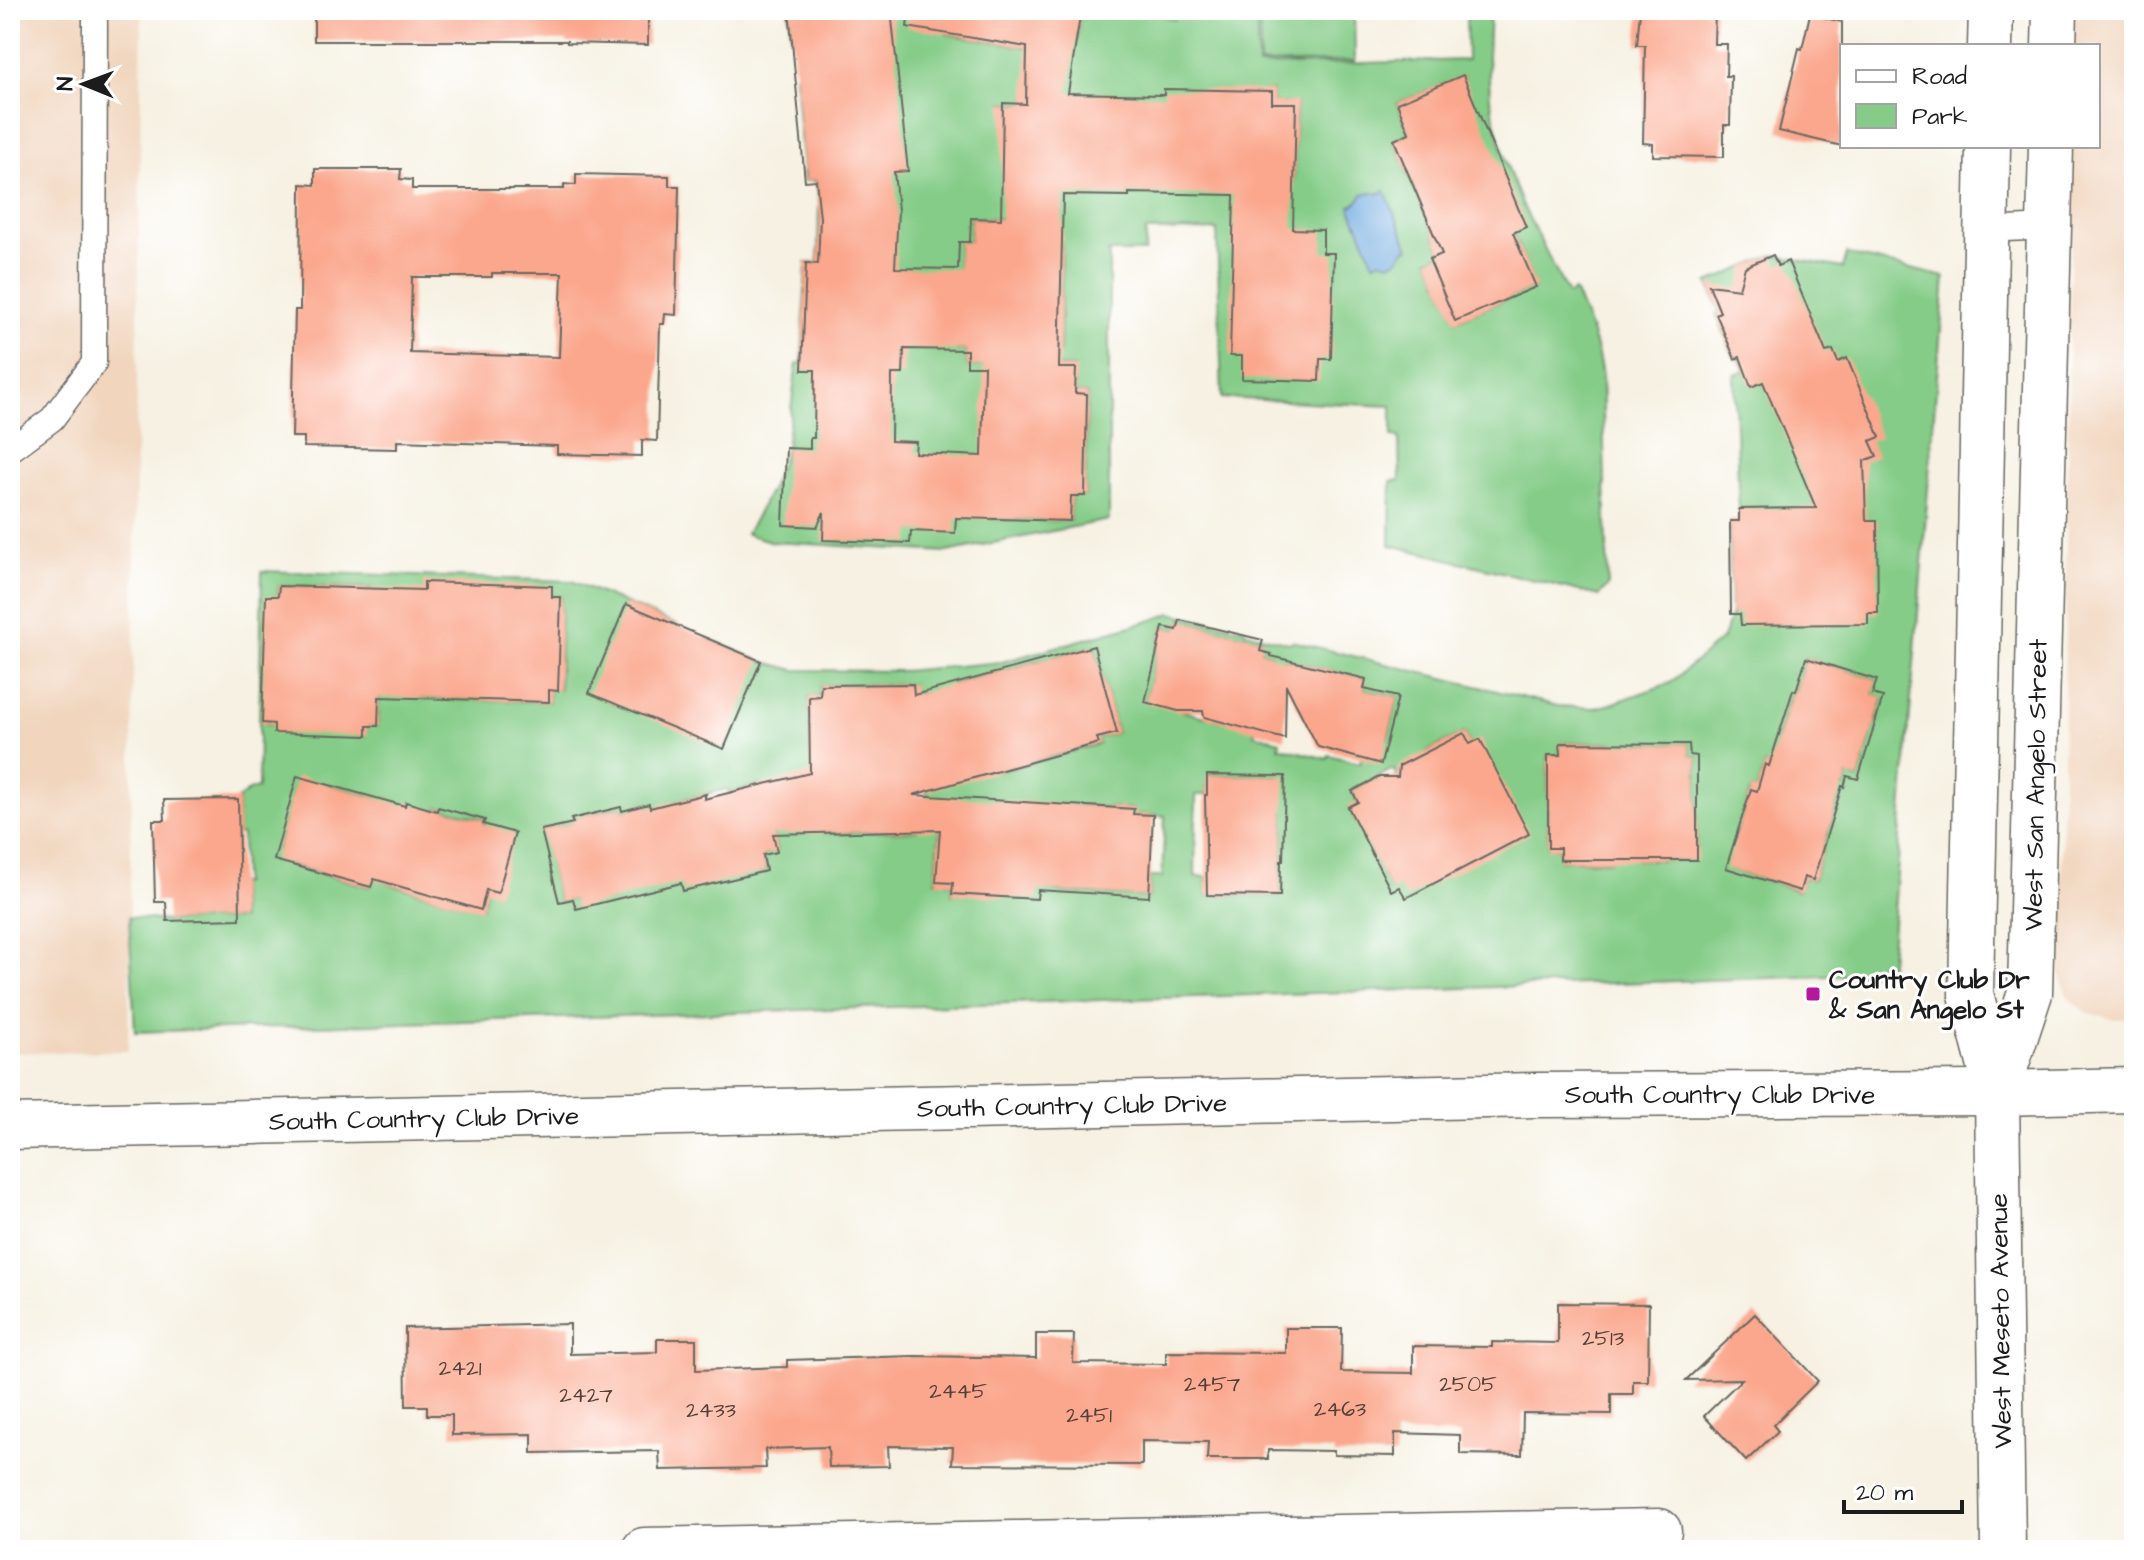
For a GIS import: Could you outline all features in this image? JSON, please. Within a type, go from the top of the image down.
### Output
[{"type":"street","points":[[1990,44],[1991,10]]},
{"type":"street","points":[[2054,44],[2055,10]]},
{"type":"street","points":[[1988,148],[1971,994],[1997,1093]]},
{"type":"street","name":"West San Angelo Street","points":[[1997,1093],[2030,993],[2051,148]]},
{"type":"street","name":"South Country Club Drive","points":[[10,1127],[1520,1095],[2134,1090]]},
{"type":"street","name":"West Meseto Avenue","points":[[1997,1093],[2003,1550]]},
{"type":"street","points":[[644,1550],[1438,1543],[1659,1531]]},
{"type":"lane","points":[[10,450],[52,419],[94,363],[95,10]]},
{"type":"lane","points":[[1987,230],[2048,227]]},
{"type":"shaded area","points":[[10,10],[142,10],[128,1051],[10,1053]]},
{"type":"shaded area","points":[[2073,10],[2134,10],[2134,1019],[2112,1019],[2086,1012],[2068,998],[2060,976],[2072,148],[2100,148],[2100,44],[2073,44]]},
{"type":"green space","points":[[789,10],[928,10],[947,34],[1051,51],[1053,39],[1076,42],[1081,10],[1150,10],[1174,20],[1179,10],[1256,10],[1258,66],[1467,60],[1466,10],[1490,10],[1490,98],[1509,171],[1568,295],[1574,291],[1592,333],[1600,365],[1608,586],[1599,596],[1390,545],[1391,481],[1400,480],[1399,437],[1392,436],[1392,406],[1222,398],[1217,230],[1146,231],[1145,252],[1109,252],[1109,520],[947,552],[773,542],[746,534],[771,489],[786,448],[797,363],[802,363],[806,263],[818,263],[819,203],[816,181],[804,181],[795,75],[805,74],[801,36],[791,37]],"holes":[[[1463,76],[1513,233],[1535,287],[1456,321],[1429,259],[1442,254],[1394,140],[1409,133],[1397,103]],[[1272,91],[1272,103],[1296,104],[1294,181],[1129,186],[1129,196],[1004,103],[1026,104],[1027,93],[1164,100]],[[1385,191],[1381,260],[1375,263],[1351,206],[1371,192],[1379,194]],[[971,218],[1048,220],[1062,243],[1060,352],[1045,367],[1075,368],[1075,393],[1087,394],[1085,496],[1071,496],[1070,521],[991,519],[994,366],[967,366],[967,350],[957,350],[959,243],[970,242]]]},
{"type":"green space","points":[[1259,10],[1354,10],[1355,61],[1260,64]]},
{"type":"green space","points":[[1847,254],[1945,277],[1889,974],[135,1032],[129,917],[167,921],[241,919],[239,884],[243,883],[242,835],[238,834],[238,799],[258,788],[262,571],[572,581],[679,626],[676,637],[704,649],[707,638],[761,661],[795,670],[903,671],[1002,662],[1171,613],[1558,706],[1594,708],[1670,683],[1723,638],[1731,614],[1730,521],[1739,521],[1734,375],[1745,372],[1739,358],[1735,359],[1716,314],[1720,311],[1708,283],[1773,255],[1843,268]],"holes":[[[279,586],[371,588],[380,675],[378,726],[367,726],[366,736],[263,723]],[[552,597],[561,597],[559,690],[549,690],[549,702],[422,698]],[[1181,620],[1262,640],[1260,651],[1271,654],[1268,669],[1283,659],[1365,679],[1364,689],[1398,697],[1388,738],[1367,733],[1360,763],[1329,755],[1327,759],[1279,747],[1280,741],[1254,734],[1255,726],[1200,716],[1146,699],[1163,627],[1177,630]],[[1094,646],[1117,733],[1097,738],[1099,744],[1001,771],[976,771],[953,684]],[[1806,658],[1876,680],[1872,694],[1883,698],[1858,779],[1847,776],[1844,787],[1830,782],[1838,799],[1813,880],[1804,877],[1799,891],[1731,869],[1736,837],[1751,790],[1757,791],[1765,765],[1773,767],[1778,737]],[[912,684],[913,693],[925,693],[927,821],[916,822],[916,831],[824,833],[810,748],[809,697],[820,696],[821,685]],[[1464,733],[1470,744],[1391,890],[1349,808],[1358,802],[1352,790],[1393,769],[1400,781],[1428,751]],[[1561,743],[1612,743],[1613,755],[1638,744],[1689,744],[1690,755],[1697,756],[1697,848],[1688,849],[1688,860],[1637,860],[1612,849],[1611,861],[1560,860],[1560,848],[1548,847],[1548,755],[1561,755]],[[1208,775],[1281,776],[1281,811],[1284,812],[1280,896],[1207,895],[1206,877],[1195,876],[1196,795],[1207,795]],[[297,780],[330,785],[404,810],[437,811],[438,807],[484,819],[486,890],[481,909],[374,877],[370,887],[290,865],[277,849]],[[760,785],[777,851],[763,855],[766,871],[655,879],[559,902],[542,830],[620,807],[622,811],[648,804],[651,813],[681,800]],[[1086,806],[1133,809],[1133,814],[1165,816],[1162,877],[1150,877],[1149,897],[1038,888],[952,894],[953,883],[936,881],[941,809]]]},
{"type":"water","points":[[1385,191],[1409,248],[1394,262],[1381,260],[1374,263],[1350,206],[1356,204],[1363,194]]},
{"type":"building","points":[[314,10],[648,10],[648,45],[567,41],[314,41]]},
{"type":"building","points":[[789,10],[891,10],[908,171],[894,172],[898,210],[895,268],[958,269],[959,242],[970,242],[971,218],[1001,219],[1003,103],[1026,104],[1027,47],[907,27],[909,10],[1081,10],[1068,93],[1164,95],[1164,89],[1272,91],[1272,103],[1296,103],[1293,229],[1323,230],[1323,253],[1334,253],[1331,359],[1320,359],[1319,381],[1242,379],[1242,356],[1230,356],[1234,195],[1063,195],[1059,368],[1076,368],[1075,393],[1087,394],[1085,496],[1071,496],[1070,521],[956,518],[955,533],[911,531],[910,543],[823,540],[824,512],[817,527],[783,525],[786,448],[810,449],[810,438],[814,438],[815,370],[802,370],[806,263],[818,264],[820,218],[816,180],[805,181]],"holes":[[[904,349],[967,350],[967,366],[984,366],[982,456],[915,453],[916,442],[891,441],[892,374],[903,374]]]},
{"type":"building","points":[[1640,10],[1715,10],[1714,44],[1727,44],[1726,76],[1731,76],[1730,125],[1724,125],[1724,157],[1653,156],[1653,144],[1643,143],[1645,45],[1637,45]]},
{"type":"building","points":[[1810,14],[1842,22],[1840,146],[1779,131],[1799,48],[1802,49]]},
{"type":"building","points":[[1463,75],[1526,227],[1513,233],[1536,287],[1455,321],[1429,259],[1442,254],[1394,140],[1409,133],[1397,103]]},
{"type":"building","points":[[315,169],[401,169],[400,179],[412,180],[412,189],[564,189],[564,184],[576,185],[576,174],[669,176],[669,186],[679,186],[676,315],[665,314],[664,324],[660,324],[657,441],[642,440],[642,456],[557,454],[557,446],[397,441],[397,449],[304,447],[304,437],[292,437],[295,310],[300,310],[301,184],[315,185]],"holes":[[[562,273],[559,357],[410,353],[412,277]]]},
{"type":"building","points":[[1773,255],[1778,266],[1788,261],[1826,352],[1833,350],[1838,362],[1847,358],[1880,437],[1870,441],[1877,456],[1864,461],[1866,520],[1877,520],[1878,613],[1868,613],[1868,624],[1741,625],[1740,614],[1731,614],[1730,521],[1739,521],[1739,509],[1816,508],[1763,382],[1751,387],[1740,357],[1735,359],[1716,314],[1720,312],[1709,285],[1739,289],[1745,267]]},
{"type":"building","points":[[424,582],[552,586],[552,597],[561,597],[558,691],[549,690],[549,702],[379,697],[378,726],[367,726],[367,736],[274,733],[274,724],[262,723],[266,596],[278,596],[279,586],[424,590]]},
{"type":"building","points":[[626,604],[761,661],[724,749],[589,693]]},
{"type":"building","points":[[1180,620],[1263,640],[1260,651],[1271,656],[1366,679],[1364,689],[1398,697],[1381,764],[1318,747],[1286,685],[1285,739],[1204,717],[1203,711],[1178,711],[1145,702],[1163,627],[1177,630]]},
{"type":"building","points":[[1094,646],[1117,733],[1097,738],[1099,743],[913,795],[1134,809],[1133,814],[1153,815],[1149,897],[1038,890],[1037,899],[952,894],[953,883],[936,882],[940,830],[773,834],[777,852],[763,855],[766,871],[683,891],[681,883],[576,909],[573,899],[559,902],[541,830],[621,807],[622,811],[649,804],[650,808],[706,794],[704,799],[810,773],[809,697],[820,696],[821,685],[913,684],[914,695]]},
{"type":"building","points":[[1806,658],[1877,680],[1872,694],[1883,697],[1858,779],[1847,776],[1813,880],[1804,877],[1800,891],[1726,868],[1751,789],[1757,791],[1765,764],[1769,766]]},
{"type":"building","points":[[1464,733],[1470,744],[1480,739],[1529,834],[1406,898],[1399,887],[1391,891],[1348,807],[1358,802],[1352,791],[1379,777],[1398,777],[1399,766]]},
{"type":"building","points":[[1560,743],[1689,744],[1690,755],[1697,756],[1697,860],[1560,860],[1560,848],[1548,848],[1548,755],[1561,755]]},
{"type":"building","points":[[1207,775],[1285,776],[1280,896],[1207,895]]},
{"type":"building","points":[[297,776],[405,806],[406,802],[437,811],[438,807],[485,820],[483,824],[515,833],[498,893],[486,890],[481,910],[374,879],[371,887],[274,860]]},
{"type":"building","points":[[238,799],[240,919],[167,921],[166,902],[155,902],[153,820],[165,820],[164,800]]},
{"type":"building","points":[[1558,1303],[1649,1304],[1648,1381],[1633,1381],[1633,1394],[1611,1394],[1611,1414],[1523,1413],[1522,1455],[1460,1454],[1460,1435],[1395,1433],[1395,1456],[1268,1450],[1268,1459],[1207,1459],[1208,1442],[1142,1441],[1142,1465],[952,1464],[953,1447],[888,1446],[889,1466],[829,1467],[828,1447],[765,1449],[766,1468],[660,1470],[659,1451],[532,1453],[532,1434],[452,1435],[452,1415],[427,1415],[427,1406],[406,1406],[405,1328],[570,1324],[570,1354],[657,1352],[657,1339],[696,1339],[696,1370],[787,1367],[787,1360],[914,1356],[1036,1358],[1036,1334],[1074,1334],[1073,1363],[1166,1364],[1166,1352],[1286,1353],[1286,1328],[1342,1328],[1341,1372],[1413,1373],[1413,1346],[1492,1347],[1492,1342],[1558,1343]]},
{"type":"building","points":[[1755,1314],[1818,1381],[1773,1425],[1778,1431],[1746,1461],[1704,1416],[1742,1379],[1686,1380]]},
{"type":"place","name":"Country Club Dr & San Angelo St","points":[[1813,994]]}]
